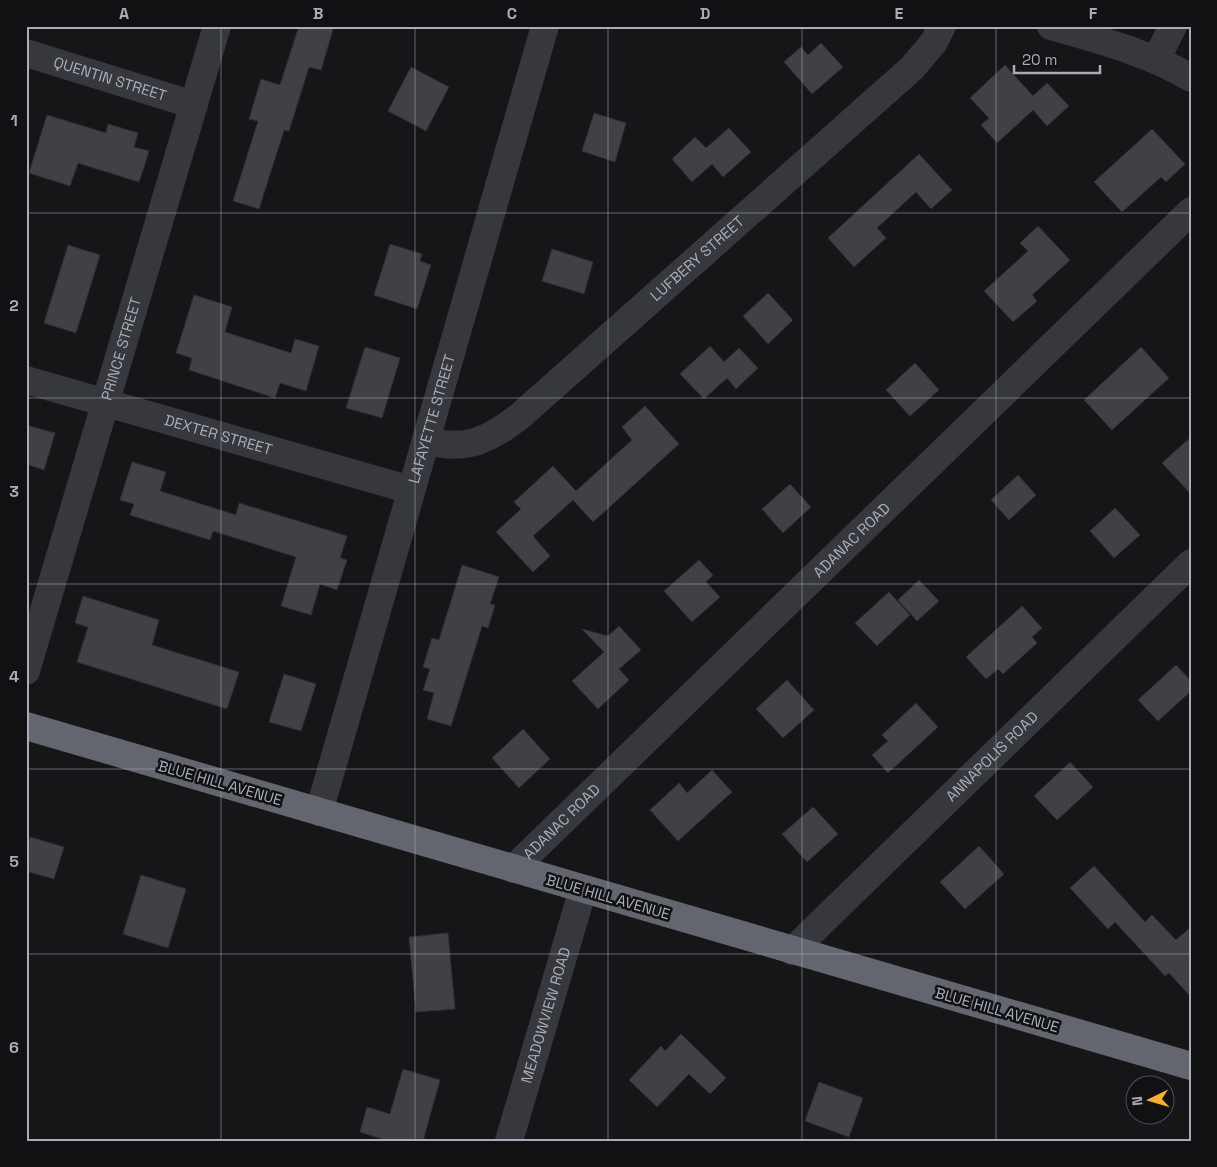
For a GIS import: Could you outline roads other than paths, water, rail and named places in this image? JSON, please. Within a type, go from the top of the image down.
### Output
[{"type":"highway","name":"BLUE HILL AVENUE","points":[[26,726],[792,951],[1189,1064]]},
{"type":"street","name":"PRINCE STREET","points":[[26,671],[217,26]]},
{"type":"street","name":"LAFAYETTE STREET","points":[[319,812],[545,26]]},
{"type":"street","name":"LUFBERY STREET","points":[[426,441],[450,445],[477,442],[491,437],[520,416],[912,68],[934,42],[942,26]]},
{"type":"street","points":[[1050,26],[1156,60],[1191,78]]},
{"type":"street","points":[[1156,60],[1174,26]]},
{"type":"street","name":"QUENTIN STREET","points":[[26,53],[194,105]]},
{"type":"street","name":"ADANAC ROAD","points":[[513,869],[1191,210]]},
{"type":"street","name":"DEXTER STREET","points":[[26,380],[411,490]]},
{"type":"street","name":"ANNAPOLIS ROAD","points":[[792,951],[1191,563]]},
{"type":"street","name":"MEADOWVIEW ROAD","points":[[509,1141],[583,889]]}]
